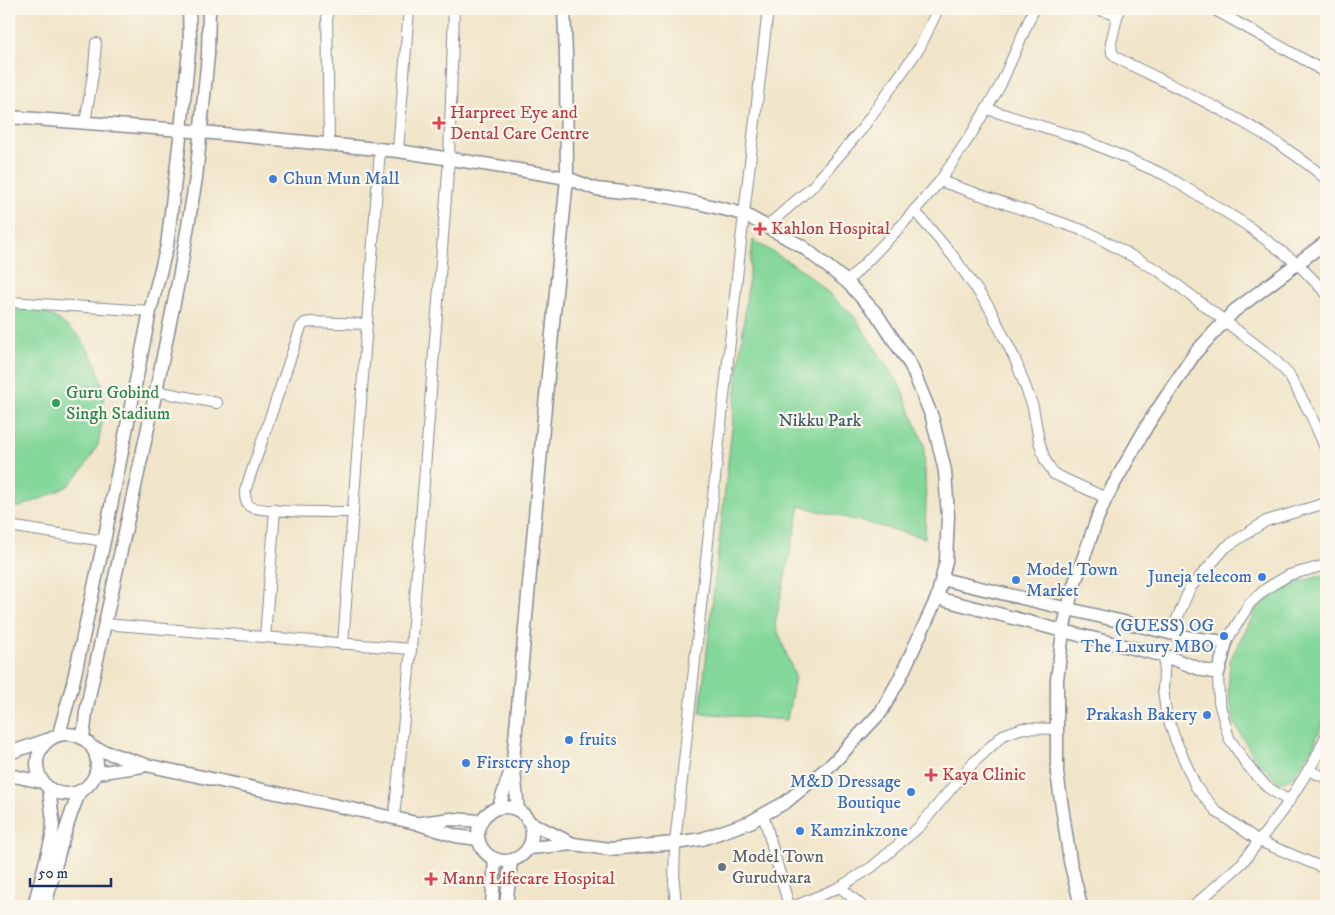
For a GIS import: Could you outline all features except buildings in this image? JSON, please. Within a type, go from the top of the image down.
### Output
[{"type":"street","points":[[34,906],[52,837],[53,822],[46,785],[38,773],[36,763],[40,749],[54,737],[73,684],[150,312],[167,246],[182,130],[190,41],[189,9]]},
{"type":"street","points":[[83,738],[104,624],[156,391],[180,273],[196,178],[208,55],[209,9]]},
{"type":"street","points":[[327,9],[329,144]]},
{"type":"street","points":[[398,151],[409,9]]},
{"type":"street","points":[[394,818],[411,649],[449,159],[454,9]]},
{"type":"street","points":[[518,809],[513,762],[567,178],[564,9]]},
{"type":"street","points":[[676,906],[674,883],[675,843],[768,9]]},
{"type":"street","points":[[767,226],[813,186],[861,130],[920,47],[938,9]]},
{"type":"street","points":[[847,282],[900,227],[940,181],[1000,86],[1034,9]]},
{"type":"street","points":[[1096,9],[1118,12],[1111,43],[1112,53],[1117,58],[1216,108],[1271,139],[1326,179]]},
{"type":"street","points":[[1213,9],[1326,74]]},
{"type":"street","points":[[85,123],[96,43]]},
{"type":"street","points":[[987,109],[1082,139],[1165,175],[1245,224],[1298,264],[1326,293]]},
{"type":"street","points":[[9,117],[182,130],[398,151],[567,178],[596,189],[668,197],[744,214],[803,247],[847,282],[876,313],[911,366],[932,417],[945,471],[947,507],[946,561],[937,598],[899,680],[881,712],[833,763],[786,802],[750,822],[702,840],[610,849],[573,844],[529,848]]},
{"type":"street","points":[[343,644],[380,149]]},
{"type":"street","points":[[940,181],[1088,232],[1158,271],[1272,357],[1289,375],[1326,450]]},
{"type":"street","points":[[914,210],[953,256],[989,307],[1015,359],[1033,407],[1039,441],[1045,460],[1054,474],[1106,498]]},
{"type":"street","points":[[1081,906],[1070,861],[1057,773],[1057,680],[1063,631],[1072,591],[1097,519],[1106,498],[1148,424],[1195,353],[1234,311],[1326,242]]},
{"type":"street","points":[[9,302],[150,312]]},
{"type":"street","points":[[353,512],[275,510],[250,506],[246,502],[245,492],[301,327],[305,323],[311,322],[367,324]]},
{"type":"street","points":[[156,391],[217,403]]},
{"type":"street","points":[[1171,634],[1190,588],[1226,547],[1266,521],[1326,503]]},
{"type":"street","points":[[265,637],[275,510]]},
{"type":"street","points":[[9,526],[104,541]]},
{"type":"street","points":[[1289,801],[1267,787],[1247,765],[1229,738],[1219,702],[1218,673],[1226,642],[1250,603],[1267,588],[1289,576],[1326,565]]},
{"type":"street","points":[[942,579],[1171,634],[1226,642]]},
{"type":"street","points":[[94,585],[112,586]]},
{"type":"street","points":[[937,598],[1165,656],[1203,670],[1218,673]]},
{"type":"street","points":[[104,624],[411,649]]},
{"type":"street","points":[[1165,656],[1163,689],[1166,713],[1196,787],[1217,812],[1259,841],[1326,869]]},
{"type":"street","points":[[795,906],[840,887],[872,867],[919,827],[971,765],[1003,735],[1023,728],[1057,729]]},
{"type":"street","points":[[9,752],[54,737],[72,734],[83,738],[93,748],[97,762],[96,774],[86,787],[80,791],[66,794],[59,793],[46,785],[9,775]]},
{"type":"street","points":[[1194,906],[1242,863],[1289,801],[1316,758],[1326,736]]},
{"type":"street","points":[[93,748],[146,765],[394,818],[456,836],[478,839]]},
{"type":"street","points":[[499,806],[513,762]]},
{"type":"street","points":[[96,774],[146,765]]},
{"type":"street","points":[[1308,770],[1326,778]]},
{"type":"street","points":[[45,906],[62,839],[80,791]]},
{"type":"street","points":[[499,806],[518,809],[525,814],[533,831],[529,848],[524,854],[511,861],[495,859],[487,854],[481,847],[478,839],[480,822],[485,815],[499,806]]},
{"type":"street","points":[[764,814],[789,906]]},
{"type":"street","points":[[416,823],[451,819],[480,822]]},
{"type":"street","points":[[531,824],[573,844]]},
{"type":"street","points":[[492,906],[495,859]]},
{"type":"street","points":[[506,906],[511,861]]},
{"type":"street","points":[[840,887],[862,906]]},
{"type":"green space","name":"Nikku Park","points":[[753,240],[804,271],[854,316],[899,384],[924,444],[925,538],[800,506],[775,624],[795,676],[787,720],[700,713]]},
{"type":"green space","name":"Guru Gobind Singh Stadium","points":[[9,306],[34,306],[59,320],[80,337],[95,361],[103,388],[103,418],[98,445],[85,467],[68,486],[20,507],[9,507]]},
{"type":"green space","points":[[1326,574],[1326,716],[1312,749],[1292,778],[1279,783],[1253,756],[1234,723],[1228,690],[1230,660],[1257,608],[1283,587]]},
{"type":"place","name":"Harpreet Eye and Dental Care Centre","points":[[439,123]]},
{"type":"place","name":"Chun Mun Mall","points":[[273,179]]},
{"type":"place","name":"Kahlon Hospital","points":[[760,229]]},
{"type":"place","name":"Guru Gobind Singh Stadium","points":[[56,403]]},
{"type":"place","name":"Juneja telecom","points":[[1262,577]]},
{"type":"place","name":"Model Town Market","points":[[1016,580]]},
{"type":"place","name":"(GUESS) OG The Luxury MBO","points":[[1224,636]]},
{"type":"place","name":"Prakash Bakery","points":[[1207,715]]},
{"type":"place","name":"fruits","points":[[569,740]]},
{"type":"place","name":"Firstcry shop","points":[[466,763]]},
{"type":"place","name":"Kaya Clinic","points":[[931,775]]},
{"type":"place","name":"M&D Dressage Boutique","points":[[911,792]]},
{"type":"place","name":"Kamzinkzone","points":[[800,831]]},
{"type":"place","name":"Model Town Gurudwara","points":[[722,867]]},
{"type":"place","name":"Mann Lifecare Hospital","points":[[431,879]]}]
